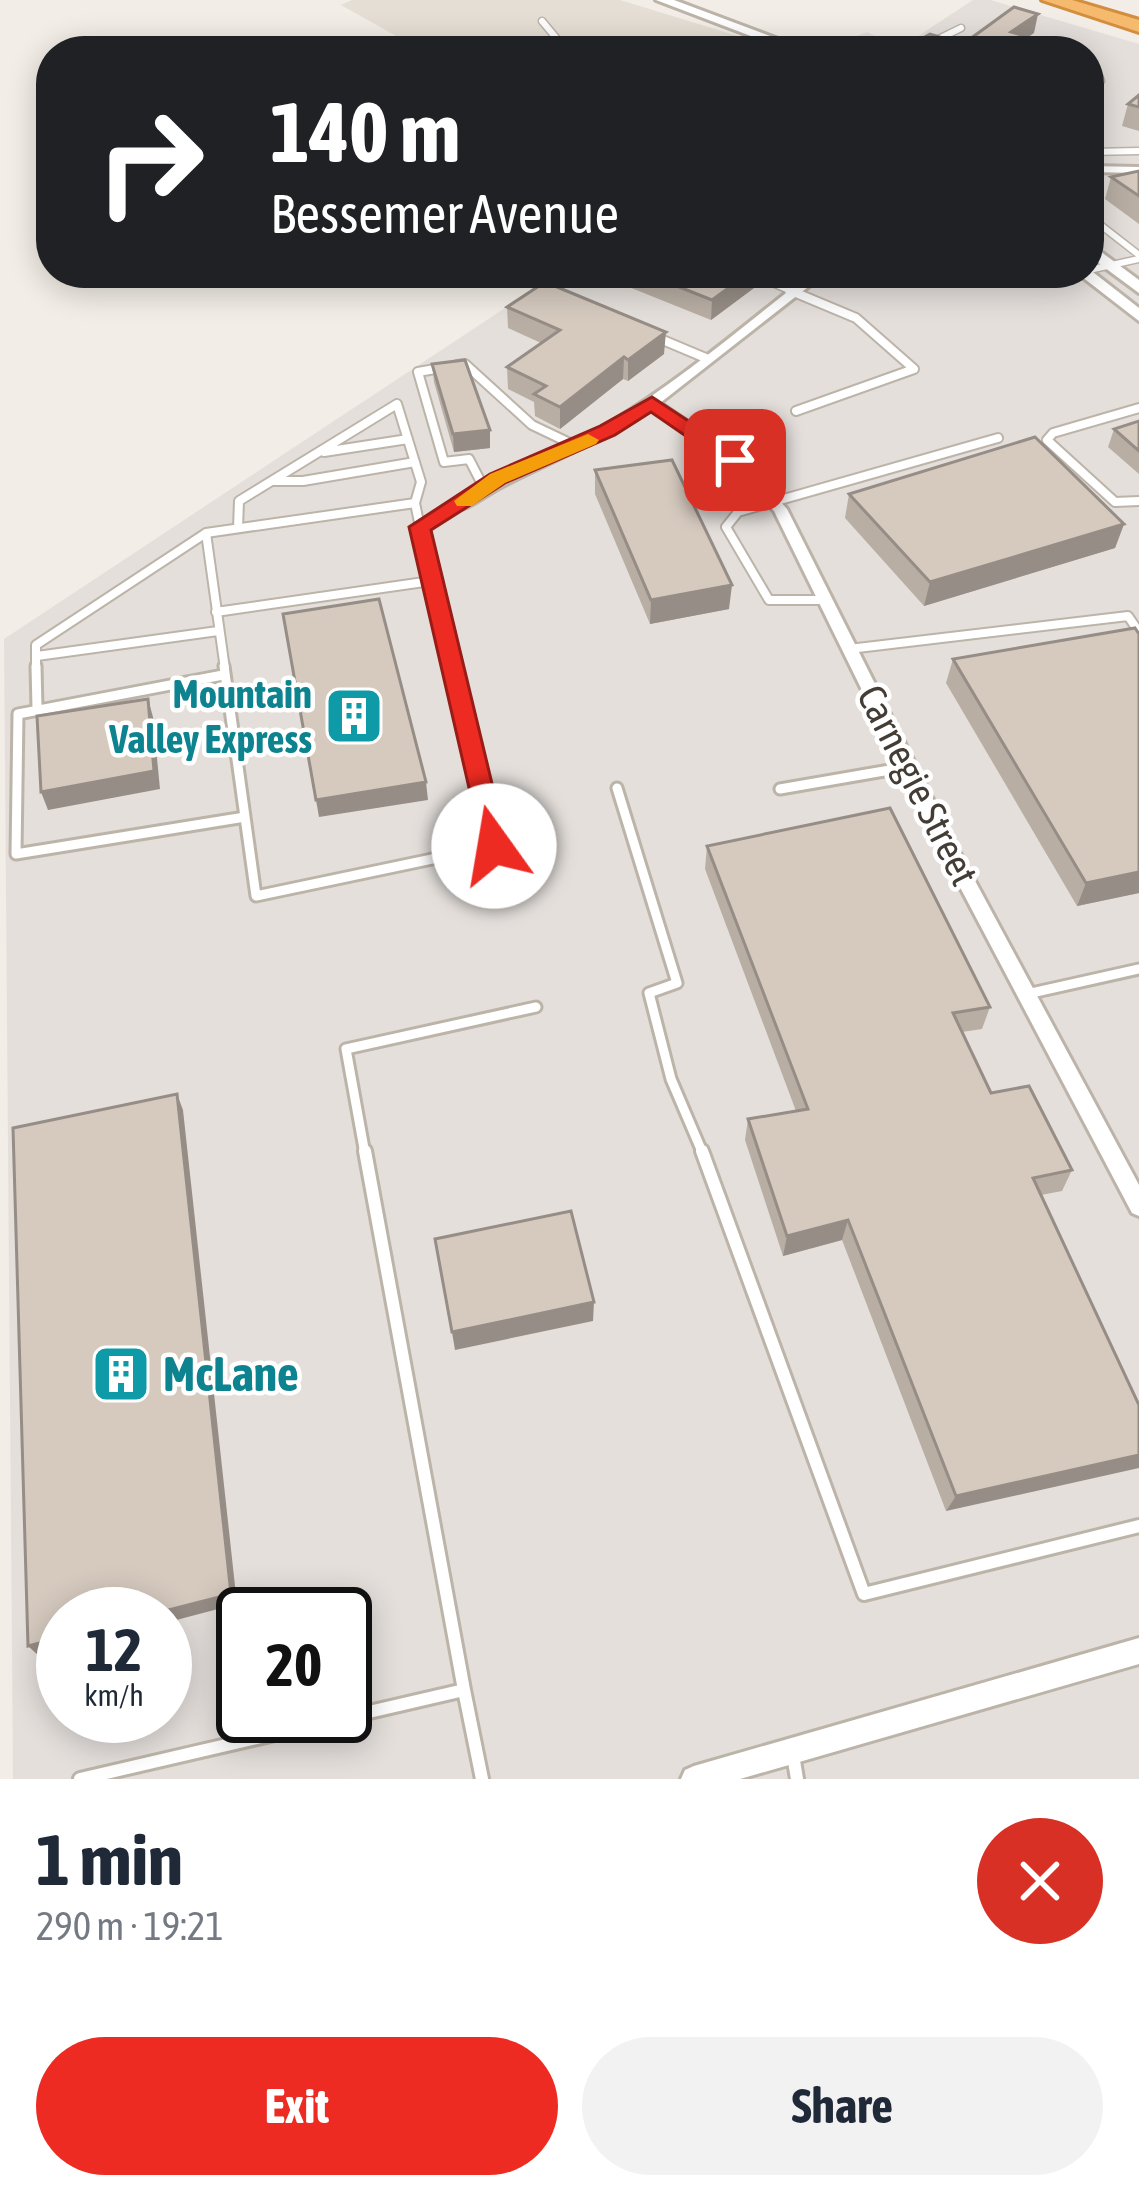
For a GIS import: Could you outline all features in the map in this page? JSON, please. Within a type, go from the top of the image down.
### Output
[{"type":"highway","points":[[1052,0],[1139,26]]},
{"type":"street","points":[[662,0],[762,36]]},
{"type":"street","points":[[1104,169],[1139,170]]},
{"type":"street","points":[[1104,260],[1139,288]]},
{"type":"street","points":[[1104,286],[1139,316]]},
{"type":"street","points":[[454,508],[484,488],[576,446],[652,403],[800,288]]},
{"type":"street","name":"Carnegie Street","points":[[652,403],[735,460],[774,499],[907,766],[1139,1207]]},
{"type":"street","points":[[694,1779],[795,1766],[1139,1651]]},
{"type":"lane","points":[[542,21],[554,36]]},
{"type":"lane","points":[[945,36],[961,28]]},
{"type":"lane","points":[[1104,152],[1139,151]]},
{"type":"lane","points":[[1104,228],[1139,257]]},
{"type":"lane","points":[[1104,268],[1139,257]]},
{"type":"lane","points":[[785,288],[856,318],[914,369],[796,411]]},
{"type":"lane","points":[[649,334],[708,359]]},
{"type":"lane","points":[[484,488],[469,459],[444,462],[418,372],[465,364],[532,425],[576,446]]},
{"type":"lane","points":[[206,533],[256,896],[494,846],[415,503],[421,482],[397,404],[239,501],[238,528]]},
{"type":"lane","points":[[1139,408],[1053,433],[1047,440],[1115,502],[1139,501]]},
{"type":"lane","points":[[824,600],[769,600],[726,527],[738,512],[998,437]]},
{"type":"lane","points":[[318,453],[408,439]]},
{"type":"lane","points":[[272,481],[303,482],[415,463]]},
{"type":"lane","points":[[37,708],[36,645],[206,533],[415,503]]},
{"type":"lane","points":[[420,527],[454,508]]},
{"type":"lane","points":[[216,612],[431,581]]},
{"type":"lane","points":[[849,650],[1128,616],[1139,632]]},
{"type":"lane","points":[[37,656],[218,631]]},
{"type":"lane","points":[[223,675],[18,714],[16,854],[244,817]]},
{"type":"lane","points":[[780,789],[907,766]]},
{"type":"lane","points":[[617,788],[677,983],[649,993],[671,1079],[693,1126],[864,1594],[1139,1526]]},
{"type":"lane","points":[[1026,994],[1139,969]]},
{"type":"lane","points":[[482,1779],[346,1049],[536,1007]]},
{"type":"lane","points":[[80,1779],[464,1690]]},
{"type":"shaded area","points":[[352,0],[620,0],[738,36],[396,36],[341,5]]},
{"type":"shaded area","points":[[973,0],[990,0],[1139,44],[1139,1779],[13,1779],[4,639],[535,288],[1104,288],[1104,36],[918,36]]},
{"type":"building","points":[[1014,7],[1038,14],[1011,32],[1025,36],[974,36]]},
{"type":"building","points":[[1139,171],[1139,196],[1111,177]]},
{"type":"building","points":[[536,288],[560,288],[666,332],[628,360],[624,357],[560,407],[534,394],[546,386],[507,367],[560,330],[507,307]]},
{"type":"building","points":[[682,288],[728,288],[712,300]]},
{"type":"building","points":[[465,360],[490,430],[453,434],[432,364]]},
{"type":"building","points":[[1139,421],[1139,451],[1114,429]]},
{"type":"building","points":[[1035,437],[1124,524],[930,582],[849,494]]},
{"type":"building","points":[[672,460],[732,585],[651,600],[595,470]]},
{"type":"building","name":"Mountain Valley Express","points":[[379,599],[426,782],[316,800],[283,614]]},
{"type":"building","points":[[1135,628],[1139,634],[1139,872],[1086,883],[953,659]]},
{"type":"building","points":[[148,699],[154,771],[41,792],[37,716]]},
{"type":"building","points":[[890,808],[990,1007],[953,1013],[991,1093],[1029,1086],[1072,1170],[1033,1178],[1139,1405],[1139,1455],[956,1496],[848,1220],[787,1236],[748,1119],[808,1109],[707,846]]},
{"type":"building","name":"McLane","points":[[177,1094],[230,1587],[216,1587],[216,1598],[192,1604],[192,1587],[36,1587],[36,1644],[28,1646],[13,1128]]},
{"type":"building","points":[[571,1211],[594,1302],[452,1332],[435,1239]]},
{"type":"slow traffic","points":[[465,501],[497,479],[588,440]]},
{"type":"place","name":"Mountain Valley Express","points":[[354,716]]},
{"type":"place","name":"McLane","points":[[121,1374]]},
{"type":"route","points":[[494,846],[420,527],[497,479],[607,431],[652,403],[735,460]]}]
